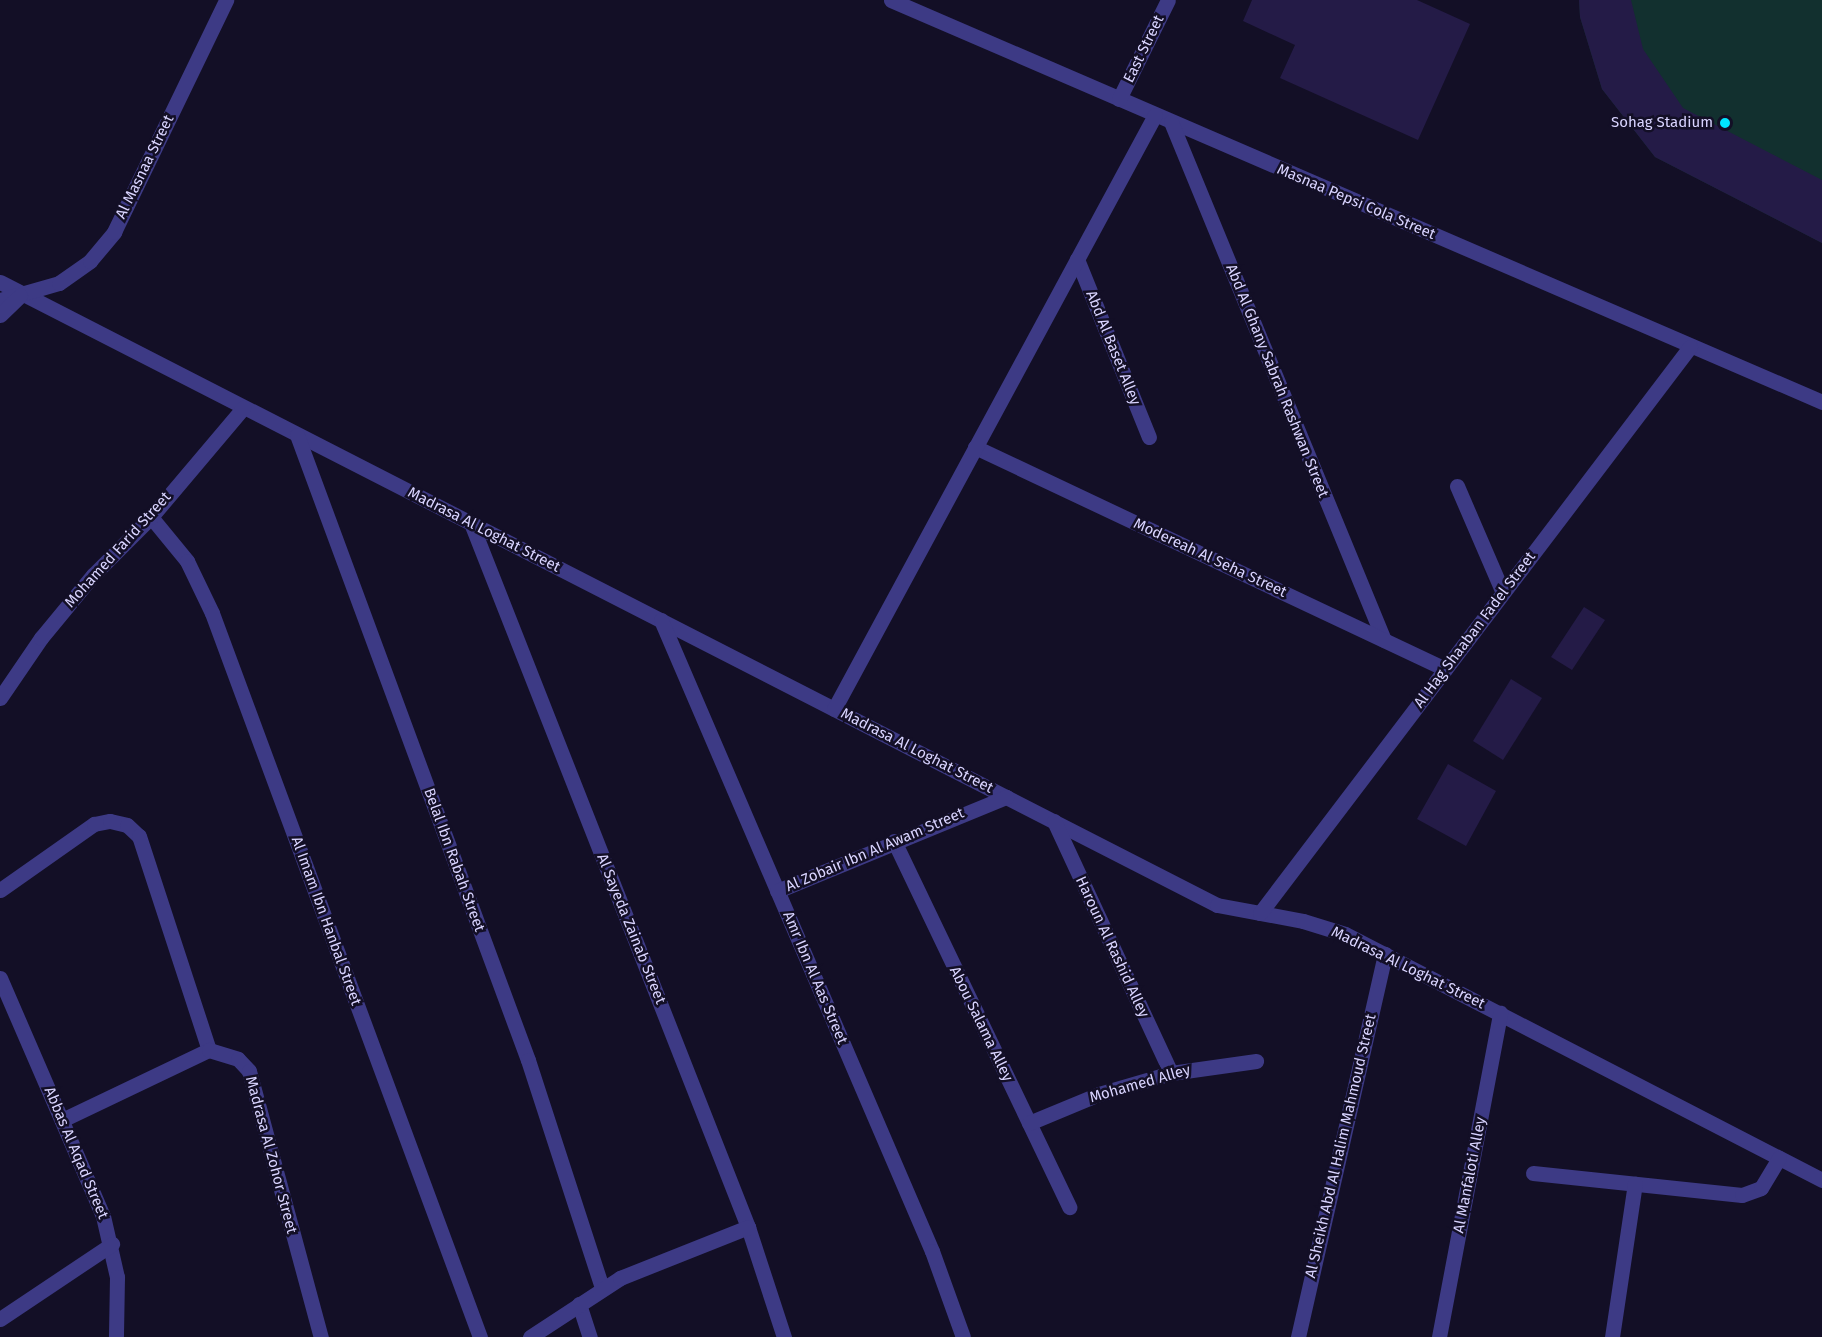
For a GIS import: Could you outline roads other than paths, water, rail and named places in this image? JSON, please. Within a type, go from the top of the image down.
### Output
[{"type":"street","name":"Al Masnaa Street","points":[[0,300],[59,283],[90,261],[114,232],[226,0]]},
{"type":"street","name":"Masnaa Pepsi Cola Street","points":[[891,0],[1690,347],[1822,402]]},
{"type":"street","name":"East Street","points":[[1119,99],[1168,0]]},
{"type":"street","points":[[834,709],[1155,115]]},
{"type":"street","name":"Abd Al Ghany Sabrah Rashwan Street","points":[[1171,122],[1384,640]]},
{"type":"street","name":"Abd Al Baset Alley","points":[[1077,259],[1149,437]]},
{"type":"street","name":"Madrasa Al Loghat Street","points":[[0,282],[1217,905],[1260,912],[1345,934],[1822,1180]]},
{"type":"street","points":[[0,315],[22,294]]},
{"type":"street","name":"Al Hag Shaaban Fadel Street","points":[[1260,912],[1690,347]]},
{"type":"street","name":"Mohamed Farid Street","points":[[0,698],[41,638],[93,574],[151,517],[243,408]]},
{"type":"street","name":"Belal Ibn Rabah Street","points":[[297,435],[528,1060],[602,1288]]},
{"type":"street","name":"Modereah Al Seha Street","points":[[975,447],[1445,669]]},
{"type":"street","points":[[1457,486],[1503,593]]},
{"type":"street","name":"Al Imam Ibn Hanbal Street","points":[[151,517],[187,561],[212,613],[480,1337]]},
{"type":"street","name":"Al Sayeda Zainab Street","points":[[471,524],[748,1227],[783,1337]]},
{"type":"street","name":"Amr Ibn Al Aas Street","points":[[661,621],[932,1251],[963,1337]]},
{"type":"street","name":"Al Zobair Ibn Al Awam Street","points":[[777,891],[1005,796]]},
{"type":"street","points":[[0,890],[94,824],[111,821],[127,825],[139,836],[209,1050],[62,1120]]},
{"type":"street","name":"Haroun Al Rashid Alley","points":[[1054,821],[1171,1073]]},
{"type":"street","name":"Abou Salama Alley","points":[[894,841],[1069,1208]]},
{"type":"street","name":"Al Sheikh Abd Al Halim Mahmoud Street","points":[[1298,1337],[1385,954]]},
{"type":"street","name":"Abbas Al Aqad Street","points":[[0,978],[62,1120],[112,1244],[117,1277],[116,1337]]},
{"type":"street","name":"Al Manfaloti Alley","points":[[1439,1337],[1500,1013]]},
{"type":"street","name":"Madrasa Al Zohor Street","points":[[209,1050],[225,1052],[249,1071],[321,1337]]},
{"type":"street","name":"Mohamed Alley","points":[[1029,1123],[1099,1094],[1171,1073],[1256,1061]]},
{"type":"street","points":[[1533,1173],[1752,1194],[1761,1188],[1779,1158]]},
{"type":"street","points":[[1612,1337],[1635,1184]]},
{"type":"street","points":[[530,1337],[602,1288],[637,1269],[748,1227]]},
{"type":"street","points":[[0,1319],[112,1244]]},
{"type":"street","points":[[579,1304],[590,1337]]},
{"type":"place","name":"Sohag Stadium","points":[[1725,123]]}]
